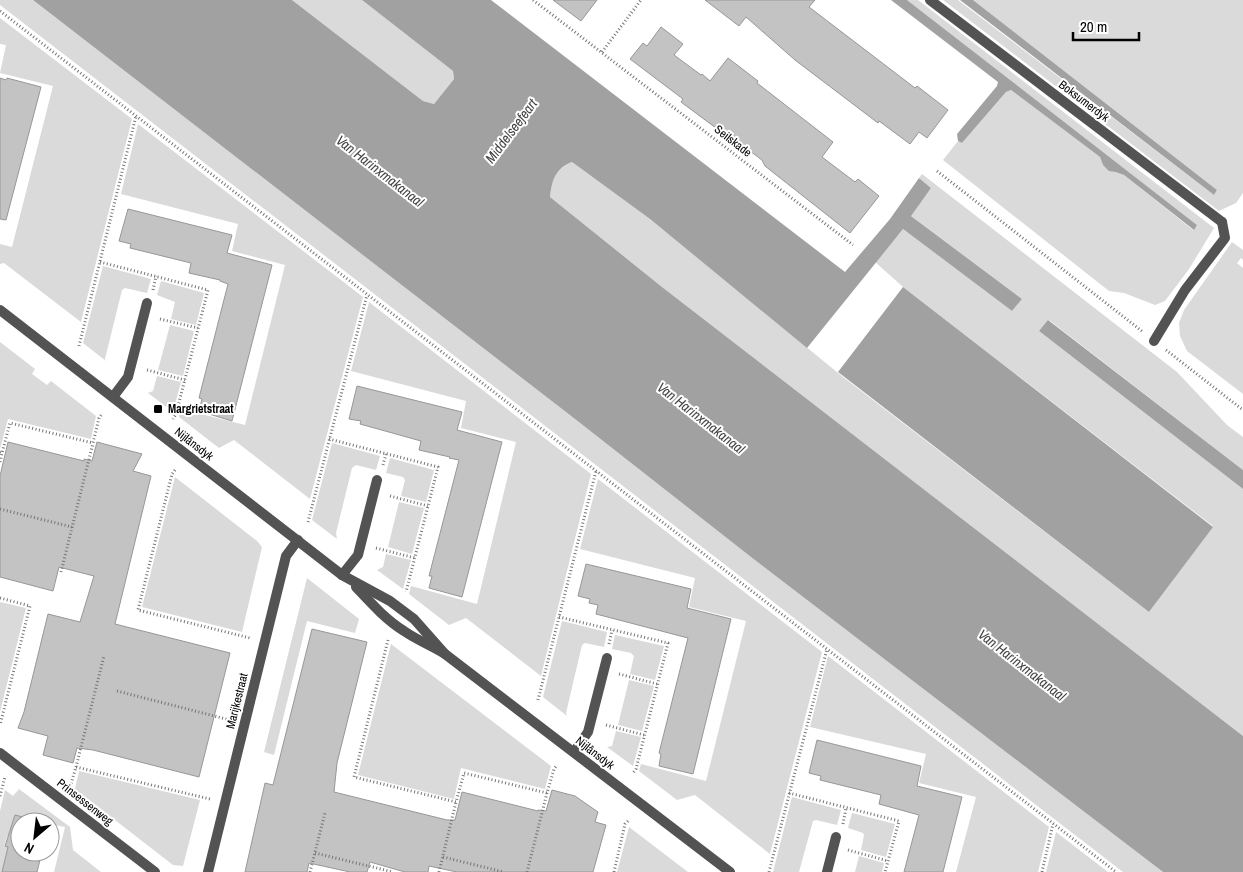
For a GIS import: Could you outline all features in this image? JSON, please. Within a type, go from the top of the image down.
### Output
[{"type":"street","name":"Boksumerdyk","points":[[930,0],[1222,222],[1225,238],[1185,290],[1154,341]]},
{"type":"street","points":[[113,397],[128,377],[147,303]]},
{"type":"street","name":"Nijlânsdyk","points":[[0,310],[346,577],[386,618],[404,632],[445,654],[730,872]]},
{"type":"street","points":[[346,577],[358,555],[377,480]]},
{"type":"street","name":"Marijkestraat","points":[[208,872],[286,556],[298,540]]},
{"type":"street","name":"Nijlânsdyk","points":[[346,577],[390,601],[414,620],[445,654]]},
{"type":"street","points":[[574,752],[588,732],[607,658]]},
{"type":"street","name":"Prinsessenweg","points":[[0,753],[155,872]]},
{"type":"street","points":[[827,872],[835,842]]},
{"type":"path","name":"Seilskade","points":[[533,0],[853,245]]},
{"type":"path","points":[[602,52],[641,0]]},
{"type":"path","points":[[0,12],[1116,872]]},
{"type":"path","points":[[79,346],[136,116]]},
{"type":"path","points":[[936,171],[1243,410]]},
{"type":"path","points":[[100,262],[208,290],[176,414],[173,419]]},
{"type":"path","points":[[308,522],[367,295]]},
{"type":"path","points":[[144,314],[198,328]]},
{"type":"path","points":[[130,366],[185,380]]},
{"type":"path","points":[[61,572],[102,414]]},
{"type":"path","points":[[0,462],[10,423],[93,443]]},
{"type":"path","points":[[329,439],[438,467],[405,596]]},
{"type":"path","points":[[175,470],[172,474],[138,610],[265,641]]},
{"type":"path","points":[[538,700],[596,471]]},
{"type":"path","points":[[374,492],[428,506]]},
{"type":"path","points":[[0,509],[72,527]]},
{"type":"path","points":[[360,544],[414,558]]},
{"type":"path","points":[[0,598],[30,606],[0,725]]},
{"type":"path","points":[[559,617],[668,643],[636,769],[633,773]]},
{"type":"path","points":[[389,637],[354,776],[456,802]]},
{"type":"path","points":[[769,872],[826,649]]},
{"type":"path","points":[[61,799],[71,786],[104,656]]},
{"type":"path","points":[[604,670],[657,684]]},
{"type":"path","points":[[117,691],[244,724]]},
{"type":"path","points":[[591,721],[644,735]]},
{"type":"path","points":[[527,872],[547,793],[557,765]]},
{"type":"path","points":[[76,767],[224,803]]},
{"type":"path","points":[[439,872],[464,772],[547,793]]},
{"type":"path","points":[[0,796],[6,774]]},
{"type":"path","points":[[789,793],[899,821],[885,872]]},
{"type":"path","points":[[310,872],[324,813]]},
{"type":"path","points":[[614,872],[626,824],[629,820]]},
{"type":"path","points":[[1042,872],[1053,824]]},
{"type":"path","points":[[835,842],[888,861]]},
{"type":"path","points":[[315,853],[393,872]]},
{"type":"path","points":[[443,856],[504,872]]},
{"type":"shaded area","points":[[0,0],[33,0],[751,557],[1163,872],[1123,872],[0,5]]},
{"type":"shaded area","points":[[292,0],[362,0],[453,71],[454,79],[434,104],[423,101]]},
{"type":"shaded area","points":[[907,0],[918,0],[1214,228],[1189,269],[1165,301],[1155,305],[1124,293],[1109,291],[943,160],[958,141],[962,143],[1006,92],[1011,90],[1100,157],[1103,165],[1124,175],[1193,230],[1197,225]]},
{"type":"shaded area","points":[[943,0],[958,0],[1214,195],[1217,190],[973,0],[1243,0],[1243,193],[1236,203],[1219,211]]},
{"type":"shaded area","points":[[0,18],[132,119],[81,322],[4,263],[0,264],[0,244],[12,247],[53,86],[0,73],[6,45],[0,44]]},
{"type":"shaded area","points":[[138,124],[363,297],[310,499],[234,440],[219,448],[179,417],[181,409],[245,425],[285,265],[232,251],[238,224],[121,194]]},
{"type":"shaded area","points":[[572,162],[650,219],[843,377],[1149,612],[1213,526],[903,287],[875,262],[903,229],[1012,311],[1022,299],[910,215],[931,188],[919,178],[922,174],[1177,372],[1227,425],[1243,437],[1243,470],[1049,320],[1039,331],[1243,489],[1243,736],[662,287],[550,197],[555,176],[562,168]]},
{"type":"shaded area","points":[[1232,242],[1243,250],[1243,260],[1241,258],[1237,263],[1243,268],[1243,394],[1187,351],[1180,336],[1179,323],[1184,310]]},
{"type":"shaded area","points":[[103,266],[151,279],[147,293],[125,288],[122,290],[106,361],[83,343]]},
{"type":"shaded area","points":[[161,281],[204,293],[196,325],[171,319],[175,302],[157,295]]},
{"type":"shaded area","points":[[369,302],[591,474],[541,676],[466,618],[449,625],[409,594],[411,586],[477,604],[516,442],[461,428],[466,401],[351,371]]},
{"type":"shaded area","points":[[170,325],[194,331],[183,376],[158,370]]},
{"type":"shaded area","points":[[0,342],[35,369],[32,374],[47,385],[51,381],[96,416],[91,439],[8,419],[0,449]]},
{"type":"shaded area","points":[[157,376],[181,382],[173,412],[148,393],[153,391]]},
{"type":"shaded area","points":[[332,443],[380,456],[376,470],[356,465],[352,468],[336,533],[337,539],[312,520]]},
{"type":"shaded area","points":[[390,458],[434,470],[426,502],[401,496],[405,480],[403,477],[386,473]]},
{"type":"shaded area","points":[[175,477],[257,541],[262,547],[242,632],[142,607]]},
{"type":"shaded area","points":[[598,479],[822,652],[770,854],[695,795],[677,800],[639,771],[641,764],[706,781],[746,621],[689,607],[695,578],[580,549]]},
{"type":"shaded area","points":[[399,502],[424,508],[412,554],[388,547]]},
{"type":"shaded area","points":[[386,554],[411,560],[403,589],[377,570],[383,567]]},
{"type":"shaded area","points":[[307,578],[359,619],[355,633],[307,621],[274,755],[264,752]]},
{"type":"shaded area","points":[[0,602],[26,608],[0,712]]},
{"type":"shaded area","points":[[562,621],[607,632],[604,647],[585,643],[582,645],[566,713],[567,716],[543,697]]},
{"type":"shaded area","points":[[615,635],[664,646],[655,680],[630,674],[634,656],[631,653],[612,649]]},
{"type":"shaded area","points":[[391,644],[551,766],[545,789],[461,768],[454,799],[358,775]]},
{"type":"shaded area","points":[[828,656],[1049,827],[1038,872],[956,872],[976,797],[919,783],[926,754],[810,727]]},
{"type":"shaded area","points":[[629,680],[654,686],[642,731],[618,725]]},
{"type":"shaded area","points":[[616,731],[641,737],[633,766],[607,747],[612,746]]},
{"type":"shaded area","points":[[79,771],[200,800],[183,866],[173,865],[75,789]]},
{"type":"shaded area","points":[[19,789],[50,812],[10,812],[10,837],[7,836],[4,846],[8,847],[2,872],[0,872],[0,811],[5,790],[13,796]]},
{"type":"shaded area","points":[[792,797],[841,810],[837,825],[813,821],[799,872],[773,872]]},
{"type":"shaded area","points":[[852,813],[895,824],[886,857],[861,850],[863,833],[848,828]]},
{"type":"shaded area","points":[[60,820],[70,827],[73,850],[101,872],[54,872],[56,862],[60,862],[60,847],[65,827],[60,826]]},
{"type":"shaded area","points":[[629,827],[688,872],[617,872]]},
{"type":"shaded area","points":[[1056,832],[1108,872],[1046,872]]},
{"type":"shaded area","points":[[859,856],[884,863],[882,872],[855,872]]},
{"type":"water","points":[[33,0],[292,0],[423,101],[434,104],[454,79],[453,71],[362,0],[491,0],[845,272],[890,219],[919,178],[931,188],[911,216],[1022,299],[1012,311],[903,229],[807,348],[650,219],[572,162],[562,168],[555,176],[550,197],[662,287],[1243,736],[1243,872],[1163,872],[751,557]]},
{"type":"water","points":[[891,0],[907,0],[1197,225],[1194,230],[1124,175],[1109,171],[1103,165],[1100,157],[1011,90],[1006,92],[962,143],[958,141],[957,134],[997,86],[998,82]]},
{"type":"water","points":[[960,0],[973,0],[1217,190],[1214,195]]},
{"type":"water","points":[[903,287],[1213,527],[1149,612],[838,372]]},
{"type":"water","points":[[1048,320],[1243,470],[1243,489],[1039,331]]},
{"type":"building","points":[[553,0],[597,0],[581,21]]},
{"type":"building","points":[[705,0],[815,0],[809,7],[915,88],[917,86],[948,110],[927,138],[919,132],[910,144],[879,121],[878,123],[795,60],[746,17],[739,26]]},
{"type":"building","points":[[661,27],[683,44],[674,55],[701,75],[710,81],[728,58],[833,142],[822,157],[855,182],[858,179],[879,196],[850,233],[765,166],[762,160],[681,102],[683,99],[630,59],[643,43],[647,46]]},
{"type":"building","points":[[0,78],[6,80],[7,78],[41,87],[6,220],[0,219]]},
{"type":"building","points":[[128,209],[232,235],[227,253],[272,265],[232,421],[199,411],[202,399],[199,398],[228,284],[220,280],[189,273],[191,263],[130,248],[131,244],[119,241]]},
{"type":"building","points":[[357,386],[462,412],[457,430],[502,442],[462,597],[429,588],[432,576],[429,576],[459,460],[419,450],[421,441],[360,424],[361,421],[349,419]]},
{"type":"building","points":[[8,442],[84,461],[84,459],[92,461],[97,442],[142,454],[133,471],[151,476],[115,624],[230,653],[199,777],[93,750],[77,748],[73,763],[43,755],[48,736],[18,728],[24,712],[48,614],[80,622],[94,576],[59,567],[53,591],[0,577],[0,476]]},
{"type":"building","points":[[586,564],[691,589],[687,608],[731,619],[693,774],[659,766],[661,754],[659,753],[688,638],[596,614],[598,605],[589,603],[590,599],[578,596]]},
{"type":"building","points":[[312,629],[367,642],[337,763],[334,792],[447,820],[455,820],[462,792],[538,811],[546,811],[552,790],[575,796],[598,812],[595,822],[606,825],[593,872],[457,872],[429,866],[428,872],[405,872],[370,862],[367,872],[350,872],[309,863],[307,872],[245,872],[265,783],[273,785]]},
{"type":"building","points":[[817,740],[921,766],[917,786],[962,797],[943,872],[904,872],[919,815],[879,804],[881,795],[820,780],[821,776],[809,773]]},
{"type":"building","points":[[10,830],[10,862],[40,862],[37,872],[2,872],[8,847],[5,846]]},
{"type":"place","name":"Margrietstraat","points":[[158,409]]},
{"type":"water label","name":"Middelseefeart","points":[[511,131]]},
{"type":"water label","name":"Van Harinxmakanaal","points":[[380,171]]},
{"type":"water label","name":"Van Harinxmakanaal","points":[[701,418]]},
{"type":"water label","name":"Van Harinxmakanaal","points":[[1022,665]]}]
